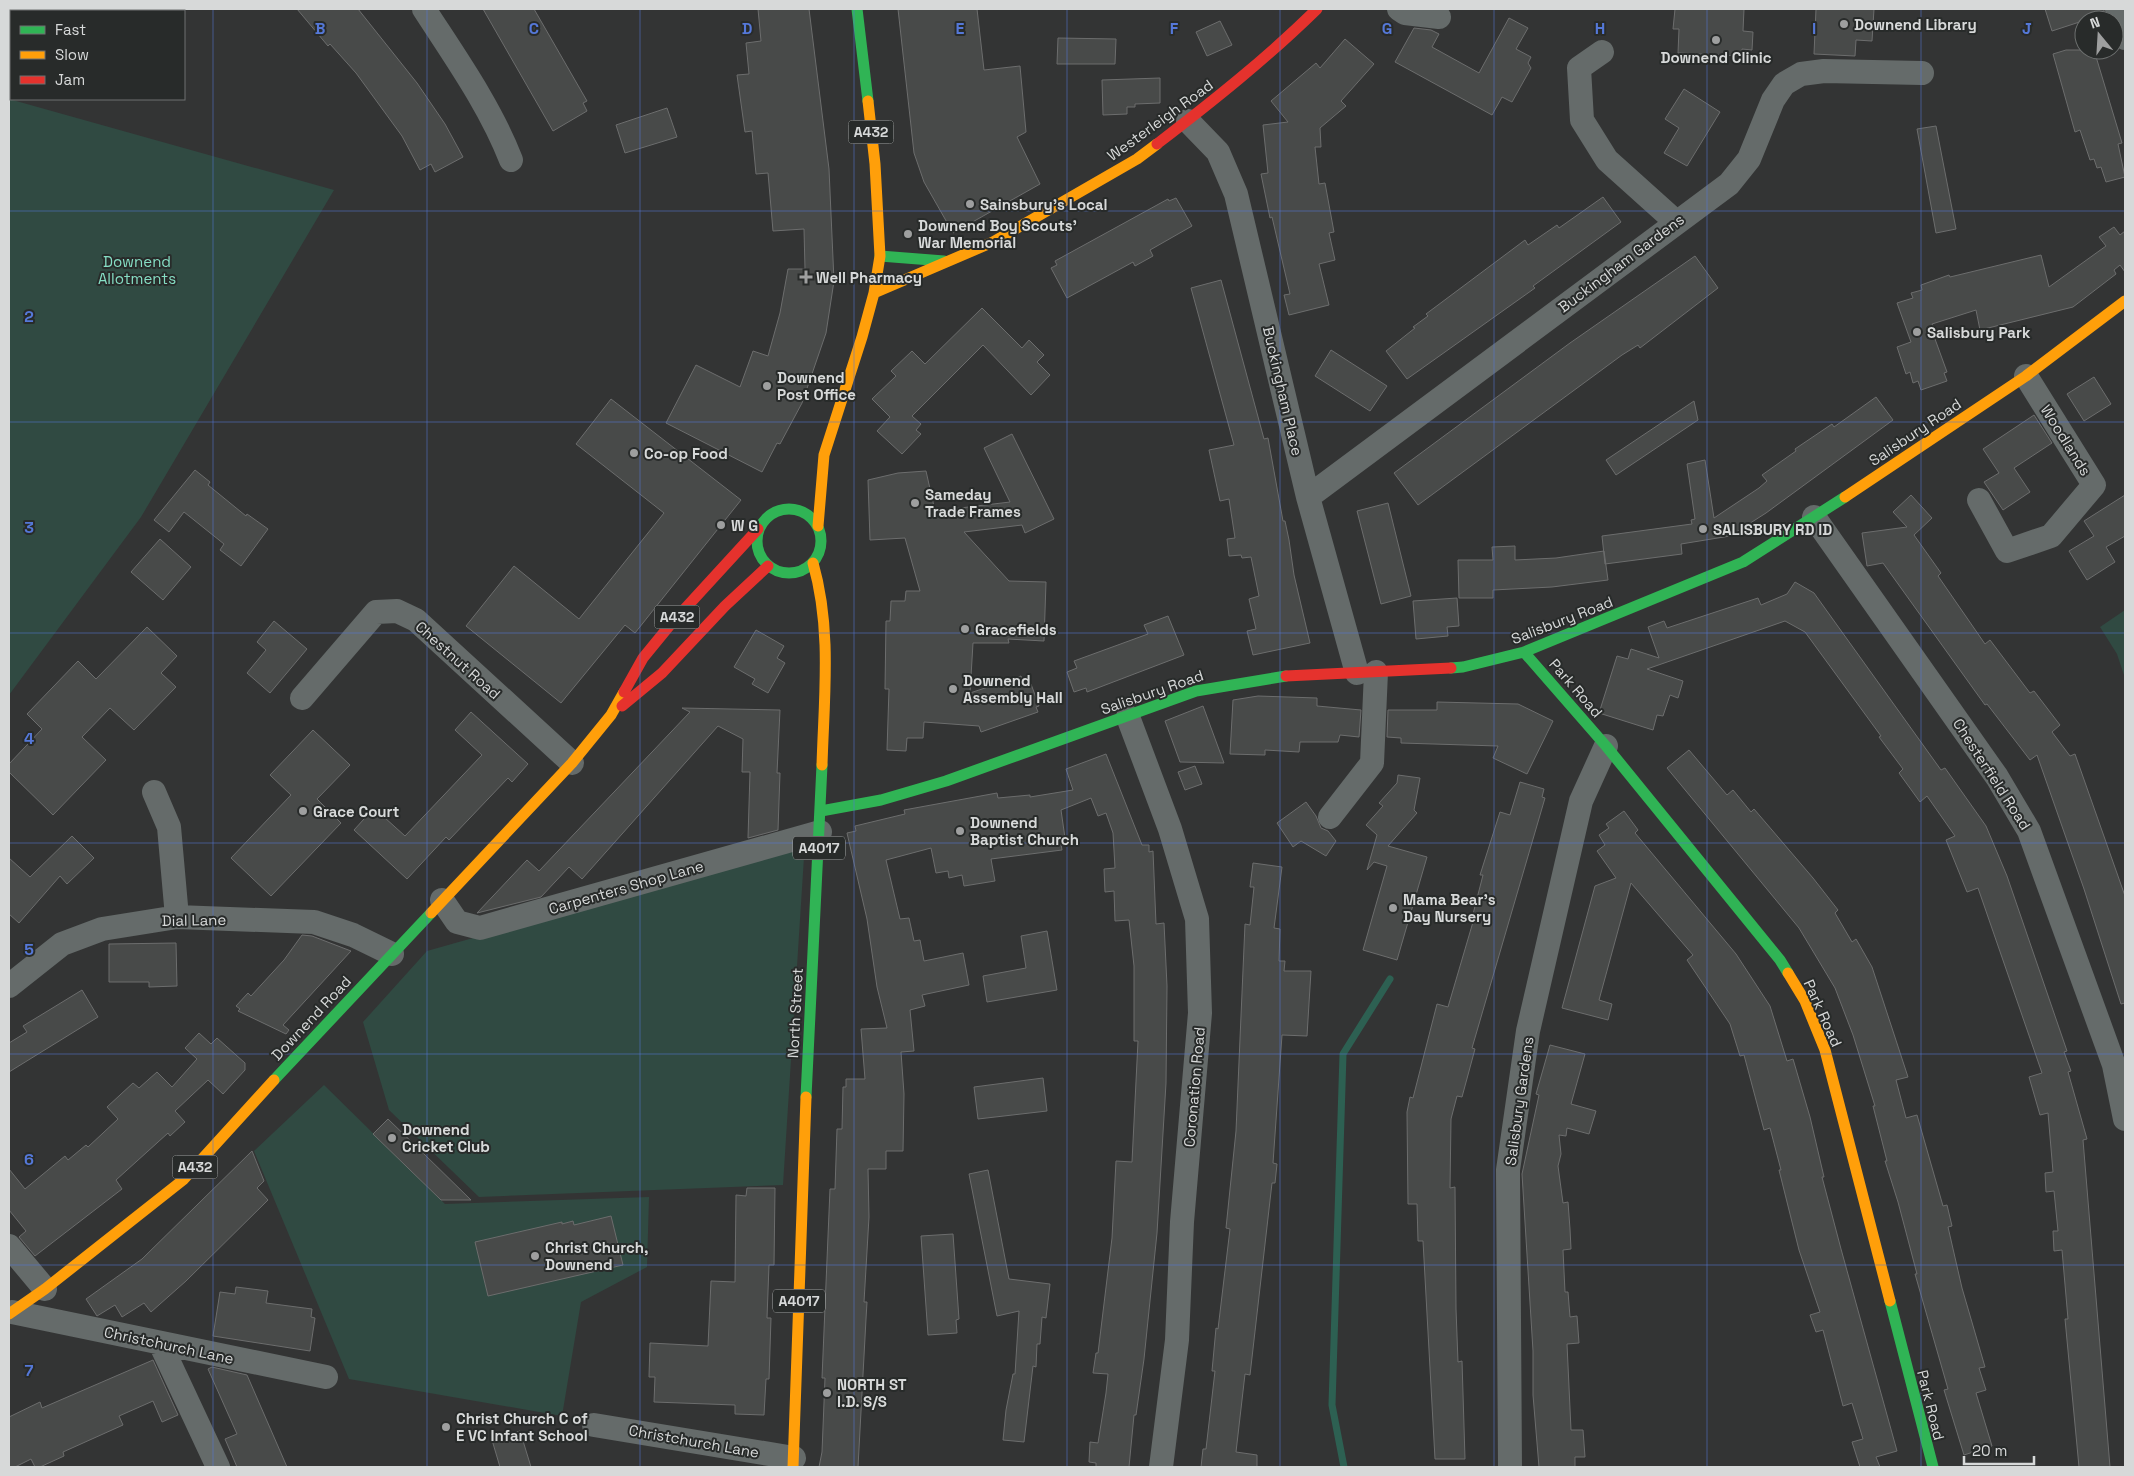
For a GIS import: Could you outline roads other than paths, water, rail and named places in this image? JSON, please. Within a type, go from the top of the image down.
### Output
[{"type":"main road","name":"A432","points":[[813,563],[821,545],[818,526],[824,455],[874,293],[880,256],[875,164],[857,9]]},
{"type":"main road","name":"Westerleigh Road","points":[[874,293],[999,239],[1132,162],[1188,122],[1284,41],[1317,9]]},
{"type":"main road","name":"Westerleigh Road","points":[[880,256],[951,261]]},
{"type":"main road","name":"Salisbury Road","points":[[820,821],[881,800],[937,784],[1196,691],[1226,684],[1276,677],[1463,667],[1524,652],[1743,562],[1814,518],[2026,376],[2125,301]]},
{"type":"main road","name":"A432","points":[[808,478],[824,455]]},
{"type":"main road","points":[[797,493],[788,508],[806,513],[818,526]]},
{"type":"main road","name":"A432","points":[[758,529],[770,514],[788,508]]},
{"type":"main road","points":[[758,529],[758,549],[768,566],[786,573],[805,569],[813,563]]},
{"type":"main road","name":"Downend Road","points":[[11,1313],[45,1289],[184,1180],[572,762],[611,715],[643,658],[670,625],[758,529]]},
{"type":"main road","name":"North Street","points":[[793,1463],[808,1027],[820,821],[826,615],[822,588],[813,563]]},
{"type":"main road","name":"Downend Road","points":[[611,715],[662,673],[725,606],[768,566]]},
{"type":"main road","name":"Park Road","points":[[1524,652],[1606,746],[1780,960],[1805,1001],[1825,1050],[1933,1467]]},
{"type":"street","points":[[424,9],[467,76],[505,144],[511,160]]},
{"type":"street","points":[[1398,9],[1405,13],[1439,17]]},
{"type":"street","points":[[2117,9],[2125,38]]},
{"type":"street","points":[[1602,52],[1579,68],[1582,120],[1607,160],[1676,222]]},
{"type":"street","name":"Buckingham Gardens","points":[[1308,497],[1729,184],[1749,159],[1773,100],[1784,84],[1802,74],[1824,71],[1922,73]]},
{"type":"street","name":"Buckingham Place","points":[[1188,122],[1218,152],[1236,194],[1308,497],[1367,672],[1372,763],[1330,817]]},
{"type":"street","name":"Woodlands","points":[[1979,500],[2007,551],[2051,536],[2094,485],[2026,376]]},
{"type":"street","name":"Chesterfield Road","points":[[1814,518],[1997,777],[2029,831],[2114,1065],[2125,1119]]},
{"type":"street","name":"Chestnut Road","points":[[302,698],[376,612],[397,611],[416,620],[572,762]]},
{"type":"street","name":"Coronation Road","points":[[1128,717],[1170,829],[1197,919],[1200,1013],[1182,1222],[1176,1340],[1161,1467]]},
{"type":"street","name":"Salisbury Gardens","points":[[1510,1467],[1508,1170],[1528,1031],[1581,800],[1606,746]]},
{"type":"street","points":[[154,792],[169,827],[176,917]]},
{"type":"street","name":"Carpenters Shop Lane","points":[[442,900],[457,922],[480,928],[820,821]]},
{"type":"street","name":"Dial Lane","points":[[9,986],[62,944],[102,929],[176,917],[314,922],[353,935],[392,954]]},
{"type":"street","points":[[9,1246],[45,1289]]},
{"type":"street","name":"Christchurch Lane","points":[[11,1313],[326,1377]]},
{"type":"street","points":[[160,1343],[218,1467]]},
{"type":"street","name":"Christchurch Lane","points":[[594,1425],[793,1463]]},
{"type":"waterway","points":[[1344,1467],[1332,1405],[1343,1054],[1390,979]]},
{"type":"place","name":"Downend Library","points":[[1844,24]]},
{"type":"place","name":"Downend Clinic","points":[[1716,40]]},
{"type":"place","name":"Sainsbury's Local","points":[[970,204]]},
{"type":"place","name":"Downend Boy Scouts' War Memorial","points":[[908,234]]},
{"type":"place","name":"Well Pharmacy","points":[[806,277]]},
{"type":"place","name":"Salisbury Park","points":[[1917,332]]},
{"type":"place","name":"Downend Post Office","points":[[767,386]]},
{"type":"place","name":"Co-op Food","points":[[634,453]]},
{"type":"place","name":"Sameday Trade Frames","points":[[915,503]]},
{"type":"place","name":"W G","points":[[721,525]]},
{"type":"place","name":"SALISBURY RD ID","points":[[1703,529]]},
{"type":"place","name":"Gracefields","points":[[965,629]]},
{"type":"place","name":"Downend Assembly Hall","points":[[953,689]]},
{"type":"place","name":"Grace Court","points":[[303,811]]},
{"type":"place","name":"Downend Baptist Church","points":[[960,831]]},
{"type":"place","name":"Mama Bear's Day Nursery","points":[[1393,908]]},
{"type":"place","name":"Downend Cricket Club","points":[[392,1138]]},
{"type":"place","name":"Christ Church, Downend","points":[[535,1256]]},
{"type":"place","name":"NORTH ST I.D. S/S","points":[[827,1393]]},
{"type":"place","name":"Christ Church C of E VC Infant School","points":[[446,1427]]},
{"type":"park label","name":"Downend Allotments","points":[[137,270]]}]
